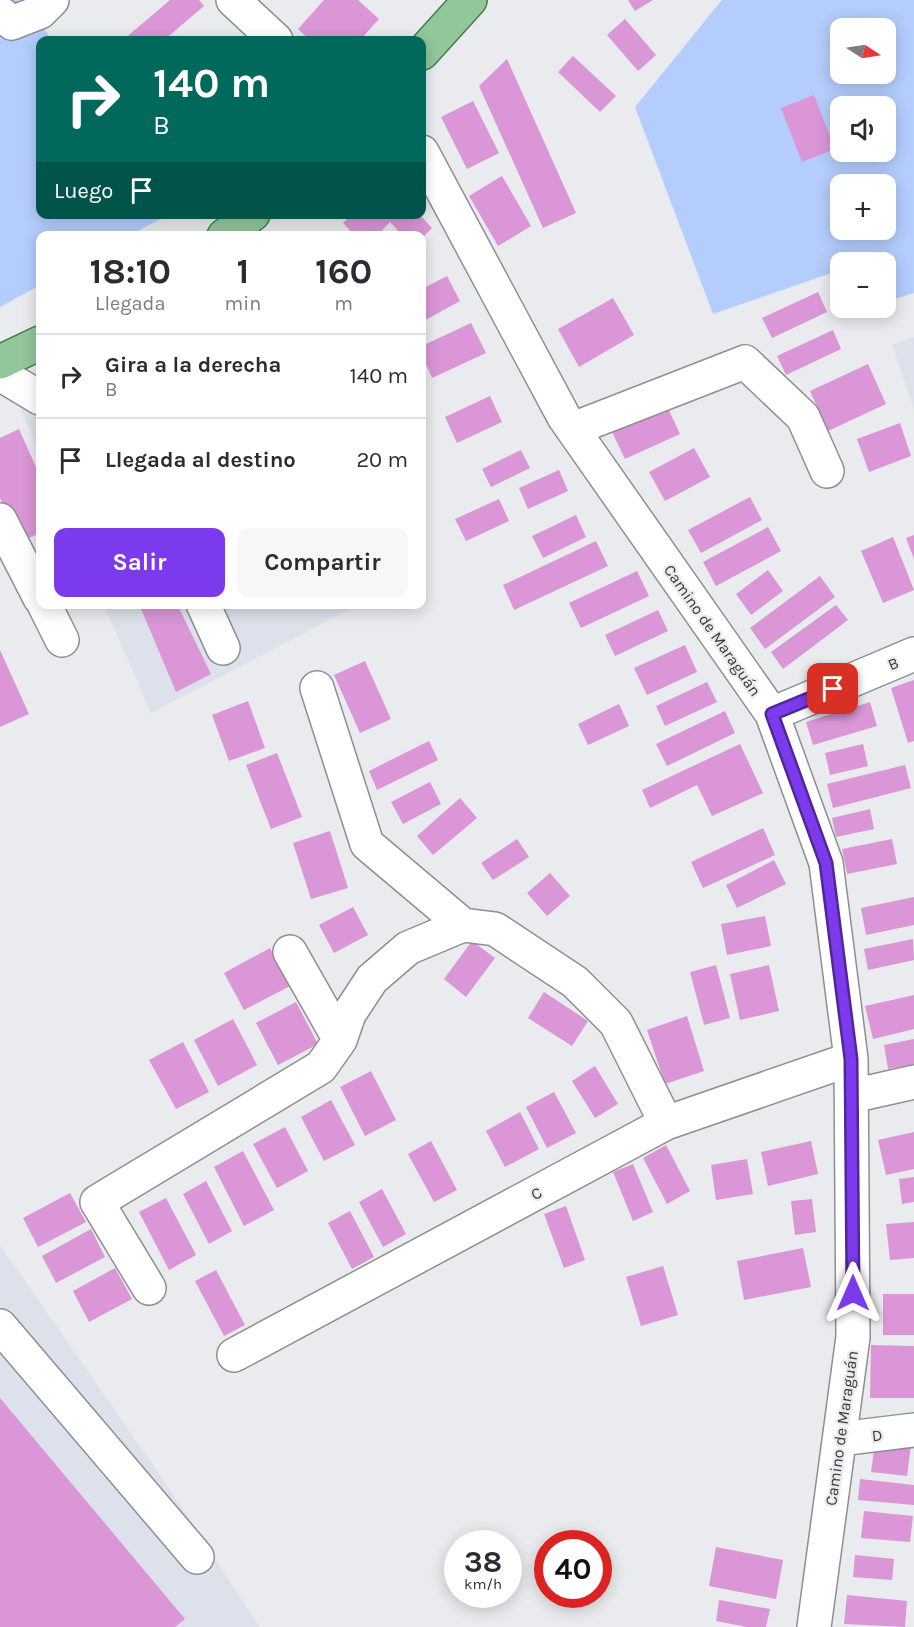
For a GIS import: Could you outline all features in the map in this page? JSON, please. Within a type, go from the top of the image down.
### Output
[{"type":"main road","points":[[426,49],[470,0]]},
{"type":"main road","points":[[231,231],[246,219]]},
{"type":"main road","points":[[0,362],[36,345]]},
{"type":"street","points":[[0,13],[12,23],[40,12],[52,0]]},
{"type":"street","points":[[233,0],[272,36]]},
{"type":"street","name":"Camino de Maraguán","points":[[426,159],[564,417],[772,714],[826,863],[851,1059],[853,1337],[814,1627]]},
{"type":"street","points":[[573,429],[745,362],[803,417],[827,471]]},
{"type":"street","points":[[0,374],[36,396]]},
{"type":"street","points":[[0,520],[36,590]]},
{"type":"street","points":[[46,609],[62,640]]},
{"type":"street","points":[[205,609],[223,648]]},
{"type":"street","name":"B","points":[[772,714],[914,654]]},
{"type":"street","points":[[317,688],[367,844],[463,925]]},
{"type":"street","points":[[149,1288],[96,1203],[321,1067],[340,1040],[349,1014],[372,980],[408,948],[463,925],[495,929],[575,982],[616,1023],[666,1123]]},
{"type":"street","points":[[290,952],[340,1040]]},
{"type":"street","name":"C","points":[[234,1355],[666,1123],[851,1059]]},
{"type":"street","points":[[852,1096],[914,1082]]},
{"type":"street","points":[[0,1326],[196,1557]]},
{"type":"street","name":"D","points":[[840,1439],[914,1430]]},
{"type":"shaded area","points":[[0,0],[18,0],[30,10],[49,36],[36,36],[36,219],[160,219],[138,231],[36,231],[36,287],[0,307]]},
{"type":"shaded area","points":[[722,0],[914,0],[914,293],[896,299],[896,252],[830,252],[830,273],[713,314],[635,107]]},
{"type":"shaded area","points":[[914,337],[914,409],[892,345]]},
{"type":"shaded area","points":[[36,400],[36,445],[20,407]]},
{"type":"shaded area","points":[[106,609],[350,609],[151,713]]},
{"type":"shaded area","points":[[0,1245],[169,1488],[260,1627],[0,1627]]},
{"type":"building","points":[[170,0],[199,0],[204,6],[169,36],[128,36]]},
{"type":"building","points":[[324,0],[358,0],[379,19],[364,36],[306,36],[298,29]]},
{"type":"building","points":[[628,0],[653,0],[635,11]]},
{"type":"building","points":[[625,19],[656,55],[638,71],[607,35]]},
{"type":"building","points":[[573,56],[616,96],[600,112],[558,72]]},
{"type":"building","points":[[507,59],[576,213],[543,228],[479,86]]},
{"type":"building","points":[[814,95],[830,136],[830,151],[802,162],[781,108]]},
{"type":"building","points":[[473,101],[499,153],[467,169],[441,117]]},
{"type":"building","points":[[502,176],[531,226],[498,246],[469,196]]},
{"type":"building","points":[[347,219],[424,219],[432,228],[426,234],[426,231],[398,231],[390,222],[382,231],[350,231],[343,223]]},
{"type":"building","points":[[447,276],[460,301],[426,320],[426,287]]},
{"type":"building","points":[[818,292],[827,312],[772,338],[762,318]]},
{"type":"building","points":[[613,298],[634,335],[579,367],[558,329]]},
{"type":"building","points":[[471,323],[486,353],[432,378],[426,364],[426,344]]},
{"type":"building","points":[[833,330],[841,349],[786,375],[777,356]]},
{"type":"building","points":[[868,364],[886,404],[828,431],[810,391]]},
{"type":"building","points":[[490,396],[502,422],[457,443],[445,417]]},
{"type":"building","points":[[667,406],[680,434],[625,459],[612,432]]},
{"type":"building","points":[[900,423],[911,456],[869,472],[857,439]]},
{"type":"building","points":[[19,429],[36,467],[36,535],[20,542],[0,498],[0,438]]},
{"type":"building","points":[[694,448],[710,477],[665,501],[649,472]]},
{"type":"building","points":[[521,450],[530,468],[491,487],[482,469]]},
{"type":"building","points":[[559,470],[568,491],[528,509],[519,488]]},
{"type":"building","points":[[750,497],[762,520],[701,553],[688,530]]},
{"type":"building","points":[[499,499],[509,521],[466,541],[455,519]]},
{"type":"building","points":[[576,515],[586,537],[543,558],[532,536]]},
{"type":"building","points":[[768,527],[781,551],[716,586],[703,562]]},
{"type":"building","points":[[914,535],[914,559],[906,538]]},
{"type":"building","points":[[893,537],[914,590],[883,603],[861,551]]},
{"type":"building","points":[[596,541],[608,566],[514,610],[503,585]]},
{"type":"building","points":[[768,570],[783,591],[751,615],[736,594]]},
{"type":"building","points":[[637,571],[649,596],[581,628],[569,603]]},
{"type":"building","points":[[820,576],[835,597],[765,649],[750,628]]},
{"type":"building","points":[[836,605],[848,620],[783,669],[771,652]]},
{"type":"building","points":[[141,609],[179,609],[211,674],[176,692]]},
{"type":"building","points":[[658,610],[668,631],[615,656],[605,635]]},
{"type":"building","points":[[685,645],[697,672],[647,695],[634,668]]},
{"type":"building","points":[[0,650],[29,714],[0,727]]},
{"type":"building","points":[[365,661],[391,719],[360,733],[334,675]]},
{"type":"building","points":[[914,680],[914,741],[908,743],[891,688]]},
{"type":"building","points":[[707,682],[717,702],[665,726],[656,706]]},
{"type":"building","points":[[248,701],[265,748],[229,761],[212,715]]},
{"type":"building","points":[[870,702],[877,726],[813,745],[806,722]]},
{"type":"building","points":[[619,704],[629,726],[588,745],[578,724]]},
{"type":"building","points":[[725,711],[735,733],[667,766],[656,744]]},
{"type":"building","points":[[429,741],[438,760],[377,790],[369,771]]},
{"type":"building","points":[[740,744],[763,793],[712,816],[697,785],[650,808],[642,790]]},
{"type":"building","points":[[863,744],[868,766],[830,775],[825,753]]},
{"type":"building","points":[[277,753],[302,817],[271,829],[246,765]]},
{"type":"building","points":[[905,765],[911,788],[833,808],[827,784]]},
{"type":"building","points":[[430,782],[441,804],[403,824],[391,802]]},
{"type":"building","points":[[460,798],[477,818],[433,855],[417,836]]},
{"type":"building","points":[[870,809],[874,829],[836,837],[832,818]]},
{"type":"building","points":[[763,828],[775,855],[703,888],[691,862]]},
{"type":"building","points":[[330,831],[348,888],[311,899],[293,843]]},
{"type":"building","points":[[517,839],[529,857],[493,880],[481,863]]},
{"type":"building","points":[[892,839],[897,864],[847,874],[842,849]]},
{"type":"building","points":[[774,860],[786,884],[737,908],[726,885]]},
{"type":"building","points":[[550,873],[570,896],[547,916],[527,893]]},
{"type":"building","points":[[914,897],[914,925],[866,935],[861,908]]},
{"type":"building","points":[[353,907],[368,935],[334,953],[319,925]]},
{"type":"building","points":[[765,916],[771,946],[727,955],[721,924]]},
{"type":"building","points":[[913,939],[914,960],[868,970],[864,949]]},
{"type":"building","points":[[472,941],[495,958],[466,997],[444,979]]},
{"type":"building","points":[[270,948],[290,986],[244,1010],[224,973]]},
{"type":"building","points":[[716,965],[730,1018],[704,1025],[690,972]]},
{"type":"building","points":[[769,965],[779,1011],[740,1020],[730,974]]},
{"type":"building","points":[[544,992],[588,1021],[572,1046],[528,1018]]},
{"type":"building","points":[[914,995],[914,1029],[873,1039],[865,1006]]},
{"type":"building","points":[[296,1002],[318,1044],[278,1065],[256,1023]]},
{"type":"building","points":[[687,1016],[704,1071],[665,1084],[647,1030]]},
{"type":"building","points":[[233,1019],[257,1065],[218,1086],[194,1040]]},
{"type":"building","points":[[914,1039],[914,1064],[888,1069],[884,1045]]},
{"type":"building","points":[[183,1042],[209,1092],[176,1109],[149,1060]]},
{"type":"building","points":[[595,1066],[618,1104],[595,1118],[572,1081]]},
{"type":"building","points":[[371,1071],[396,1120],[365,1136],[340,1087]]},
{"type":"building","points":[[554,1092],[576,1133],[547,1148],[526,1107]]},
{"type":"building","points":[[331,1100],[355,1145],[324,1161],[301,1117]]},
{"type":"building","points":[[520,1112],[539,1149],[505,1167],[486,1131]]},
{"type":"building","points":[[285,1127],[308,1171],[277,1188],[253,1144]]},
{"type":"building","points":[[914,1132],[914,1169],[886,1175],[878,1140]]},
{"type":"building","points":[[431,1141],[457,1190],[434,1202],[408,1154]]},
{"type":"building","points":[[811,1141],[818,1174],[768,1186],[761,1152]]},
{"type":"building","points":[[666,1145],[690,1191],[667,1204],[643,1158]]},
{"type":"building","points":[[243,1151],[274,1210],[244,1226],[214,1167]]},
{"type":"building","points":[[747,1159],[753,1194],[716,1200],[711,1165]]},
{"type":"building","points":[[633,1164],[653,1212],[633,1221],[613,1172]]},
{"type":"building","points":[[914,1177],[914,1202],[902,1204],[899,1179]]},
{"type":"building","points":[[206,1181],[232,1231],[209,1244],[183,1194]]},
{"type":"building","points":[[382,1189],[406,1234],[383,1247],[359,1202]]},
{"type":"building","points":[[70,1193],[86,1222],[38,1247],[23,1218]]},
{"type":"building","points":[[166,1198],[196,1255],[169,1270],[139,1212]]},
{"type":"building","points":[[812,1199],[816,1232],[795,1235],[791,1201]]},
{"type":"building","points":[[566,1206],[585,1260],[564,1268],[544,1214]]},
{"type":"building","points":[[350,1211],[374,1257],[352,1269],[328,1223]]},
{"type":"building","points":[[914,1222],[914,1258],[890,1260],[886,1224]]},
{"type":"building","points":[[91,1229],[105,1257],[56,1283],[42,1256]]},
{"type":"building","points":[[803,1248],[811,1287],[744,1300],[737,1261]]},
{"type":"building","points":[[663,1266],[678,1315],[641,1326],[626,1277]]},
{"type":"building","points":[[115,1268],[132,1299],[89,1322],[73,1291]]},
{"type":"building","points":[[216,1270],[245,1325],[224,1336],[195,1281]]},
{"type":"building","points":[[883,1294],[914,1294],[914,1335],[883,1335]]},
{"type":"building","points":[[871,1345],[914,1346],[914,1398],[870,1398]]},
{"type":"building","points":[[0,1398],[185,1619],[175,1627],[0,1627]]},
{"type":"building","points":[[875,1442],[911,1445],[907,1476],[871,1472]]},
{"type":"building","points":[[860,1479],[914,1485],[914,1505],[858,1500]]},
{"type":"building","points":[[864,1511],[913,1516],[910,1542],[861,1538]]},
{"type":"building","points":[[716,1547],[783,1560],[776,1599],[709,1586]]},
{"type":"building","points":[[855,1555],[894,1559],[892,1580],[853,1577]]},
{"type":"building","points":[[847,1595],[907,1601],[905,1627],[844,1624]]},
{"type":"building","points":[[719,1600],[770,1609],[766,1627],[747,1627],[716,1621]]},
{"type":"route","points":[[833,689],[772,714],[826,863],[851,1059],[853,1293]]}]
